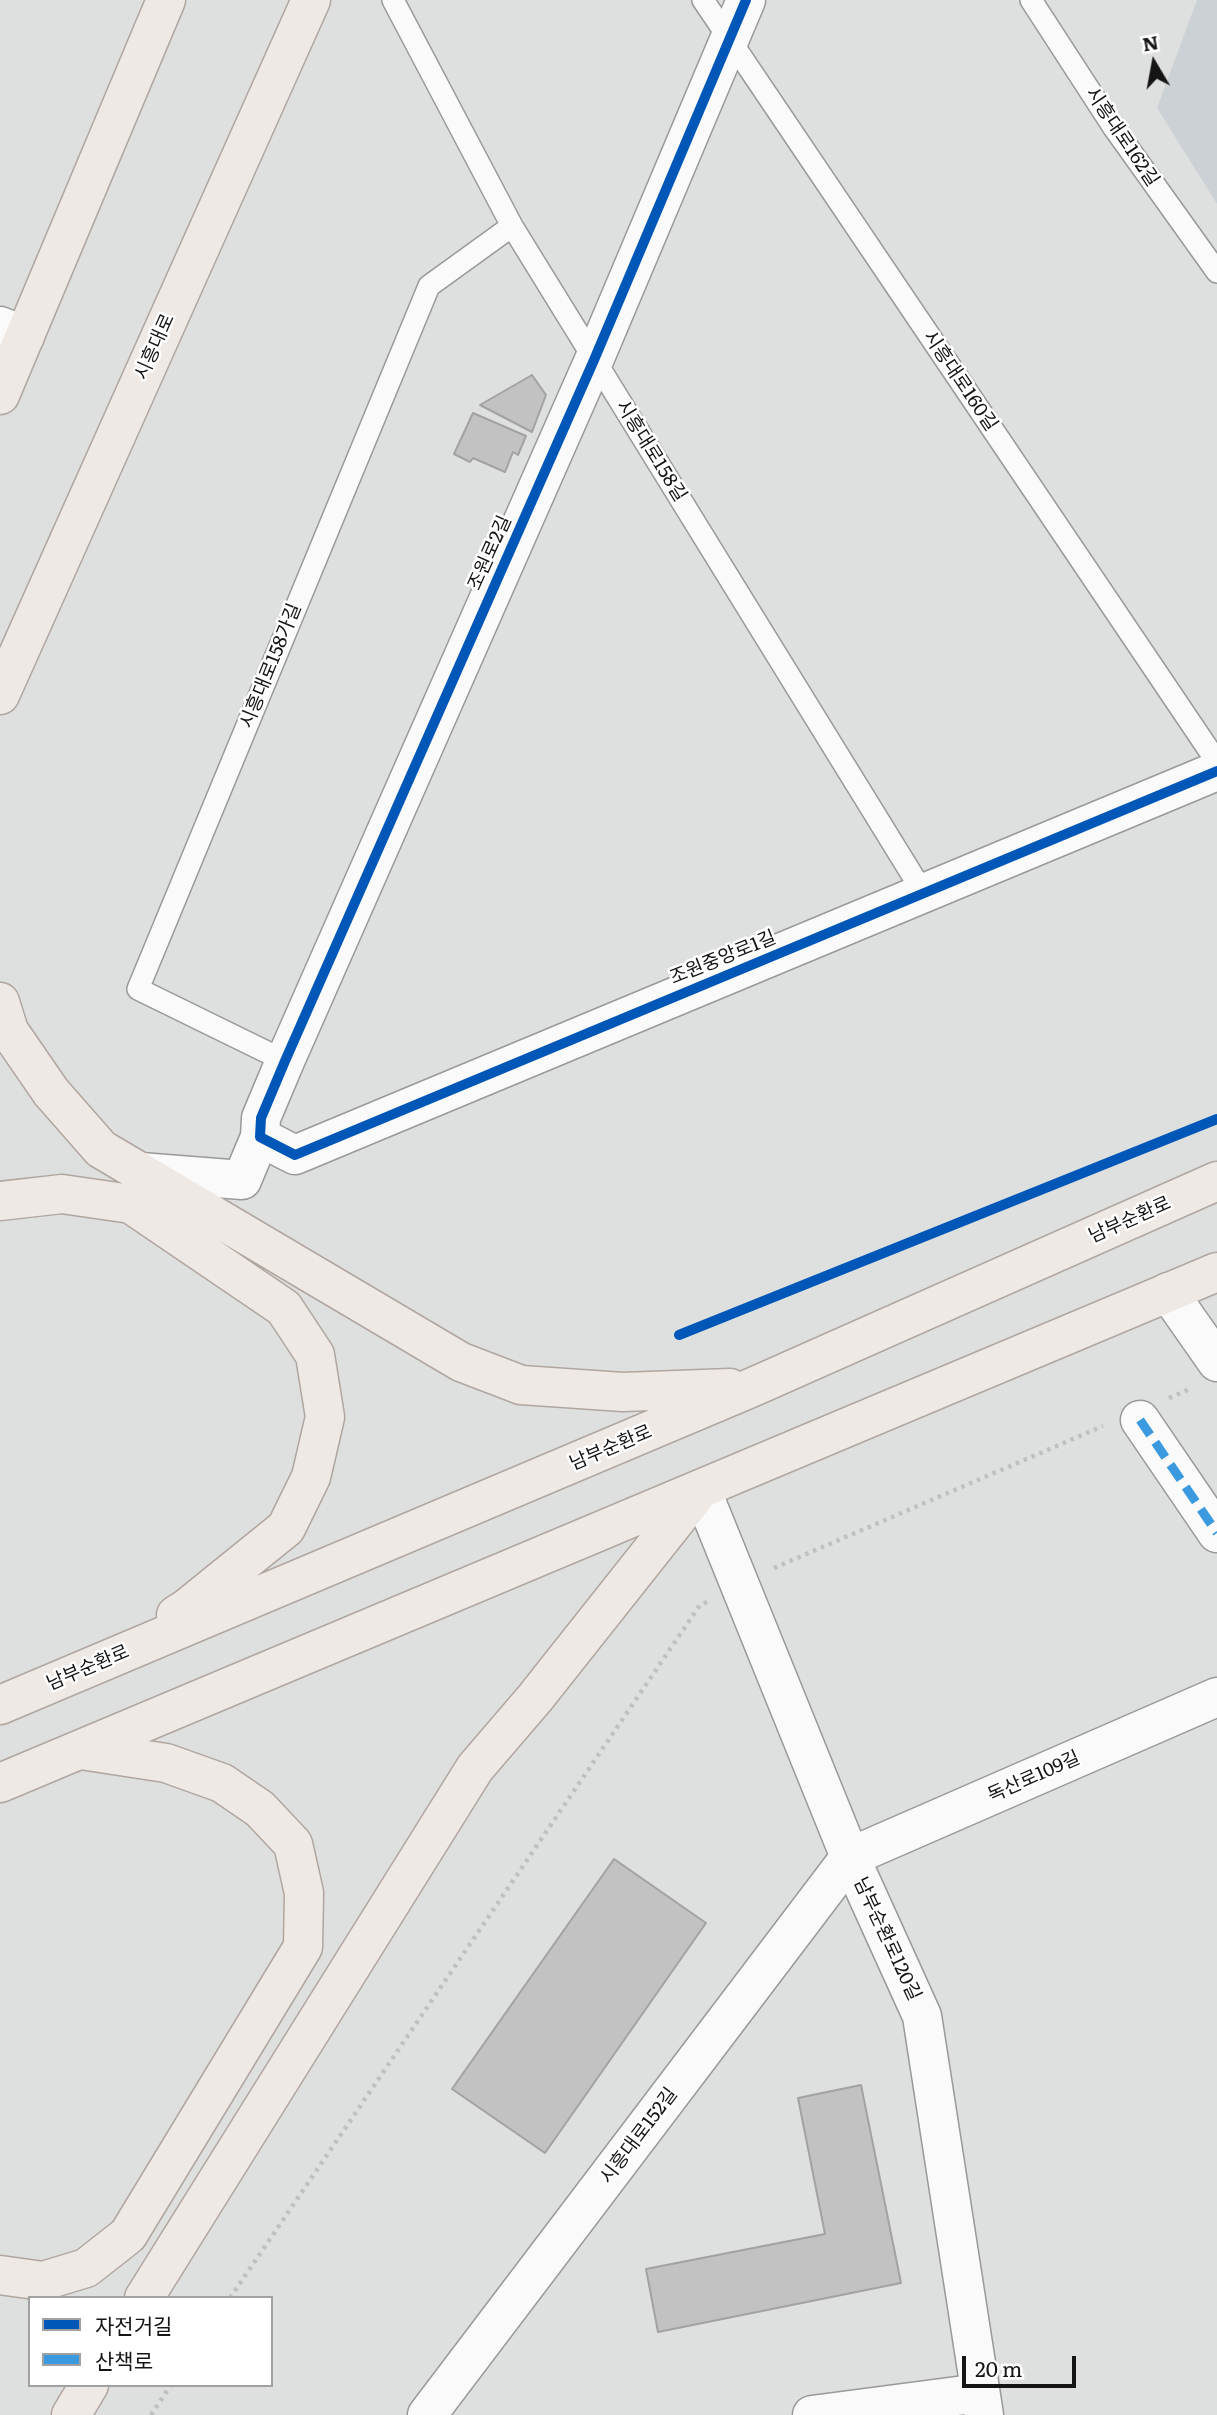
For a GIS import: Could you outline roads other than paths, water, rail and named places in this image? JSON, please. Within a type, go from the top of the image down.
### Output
[{"type":"main road","points":[[0,395],[12,331],[166,0]]},
{"type":"main road","name":"시흥대로","points":[[0,695],[311,0]]},
{"type":"main road","points":[[0,1002],[9,1031],[51,1092],[101,1149],[461,1362],[521,1385],[623,1392],[753,1387]]},
{"type":"main road","name":"남부순환로","points":[[0,1704],[753,1387],[1217,1181]]},
{"type":"main road","points":[[0,1201],[62,1194],[131,1204],[284,1308],[315,1355],[325,1417],[311,1477],[286,1528],[187,1608],[61,1679]]},
{"type":"main road","points":[[0,1783],[1217,1272]]},
{"type":"main road","points":[[145,2296],[475,1768],[535,1698],[701,1489]]},
{"type":"main road","points":[[0,2275],[43,2281],[86,2268],[128,2235],[303,1947],[304,1893],[293,1844],[260,1809],[222,1783],[166,1763],[81,1750]]},
{"type":"main road","points":[[71,2415],[88,2387]]},
{"type":"street","name":"조원로2길","points":[[140,1172],[242,1180],[285,1061],[594,359],[746,0]]},
{"type":"street","name":"조원중앙로1길","points":[[261,1128],[295,1154],[1217,771]]},
{"type":"street","points":[[1168,1292],[1204,1375]]},
{"type":"street","points":[[1137,1415],[1217,1532]]},
{"type":"street","name":"남부순환로120길","points":[[701,1489],[850,1857],[922,2015],[982,2404]]},
{"type":"street","name":"독산로109길","points":[[850,1857],[1217,1697]]},
{"type":"street","name":"시흥대로152길","points":[[427,2415],[850,1857]]},
{"type":"street","points":[[812,2415],[982,2404]]},
{"type":"lane","name":"시흥대로158길","points":[[393,0],[512,226],[923,894]]},
{"type":"lane","name":"시흥대로160길","points":[[703,0],[1217,762]]},
{"type":"lane","name":"시흥대로162길","points":[[1031,0],[1115,128],[1217,272]]},
{"type":"lane","name":"시흥대로158가길","points":[[285,1061],[138,989],[429,286],[512,226]]}]
